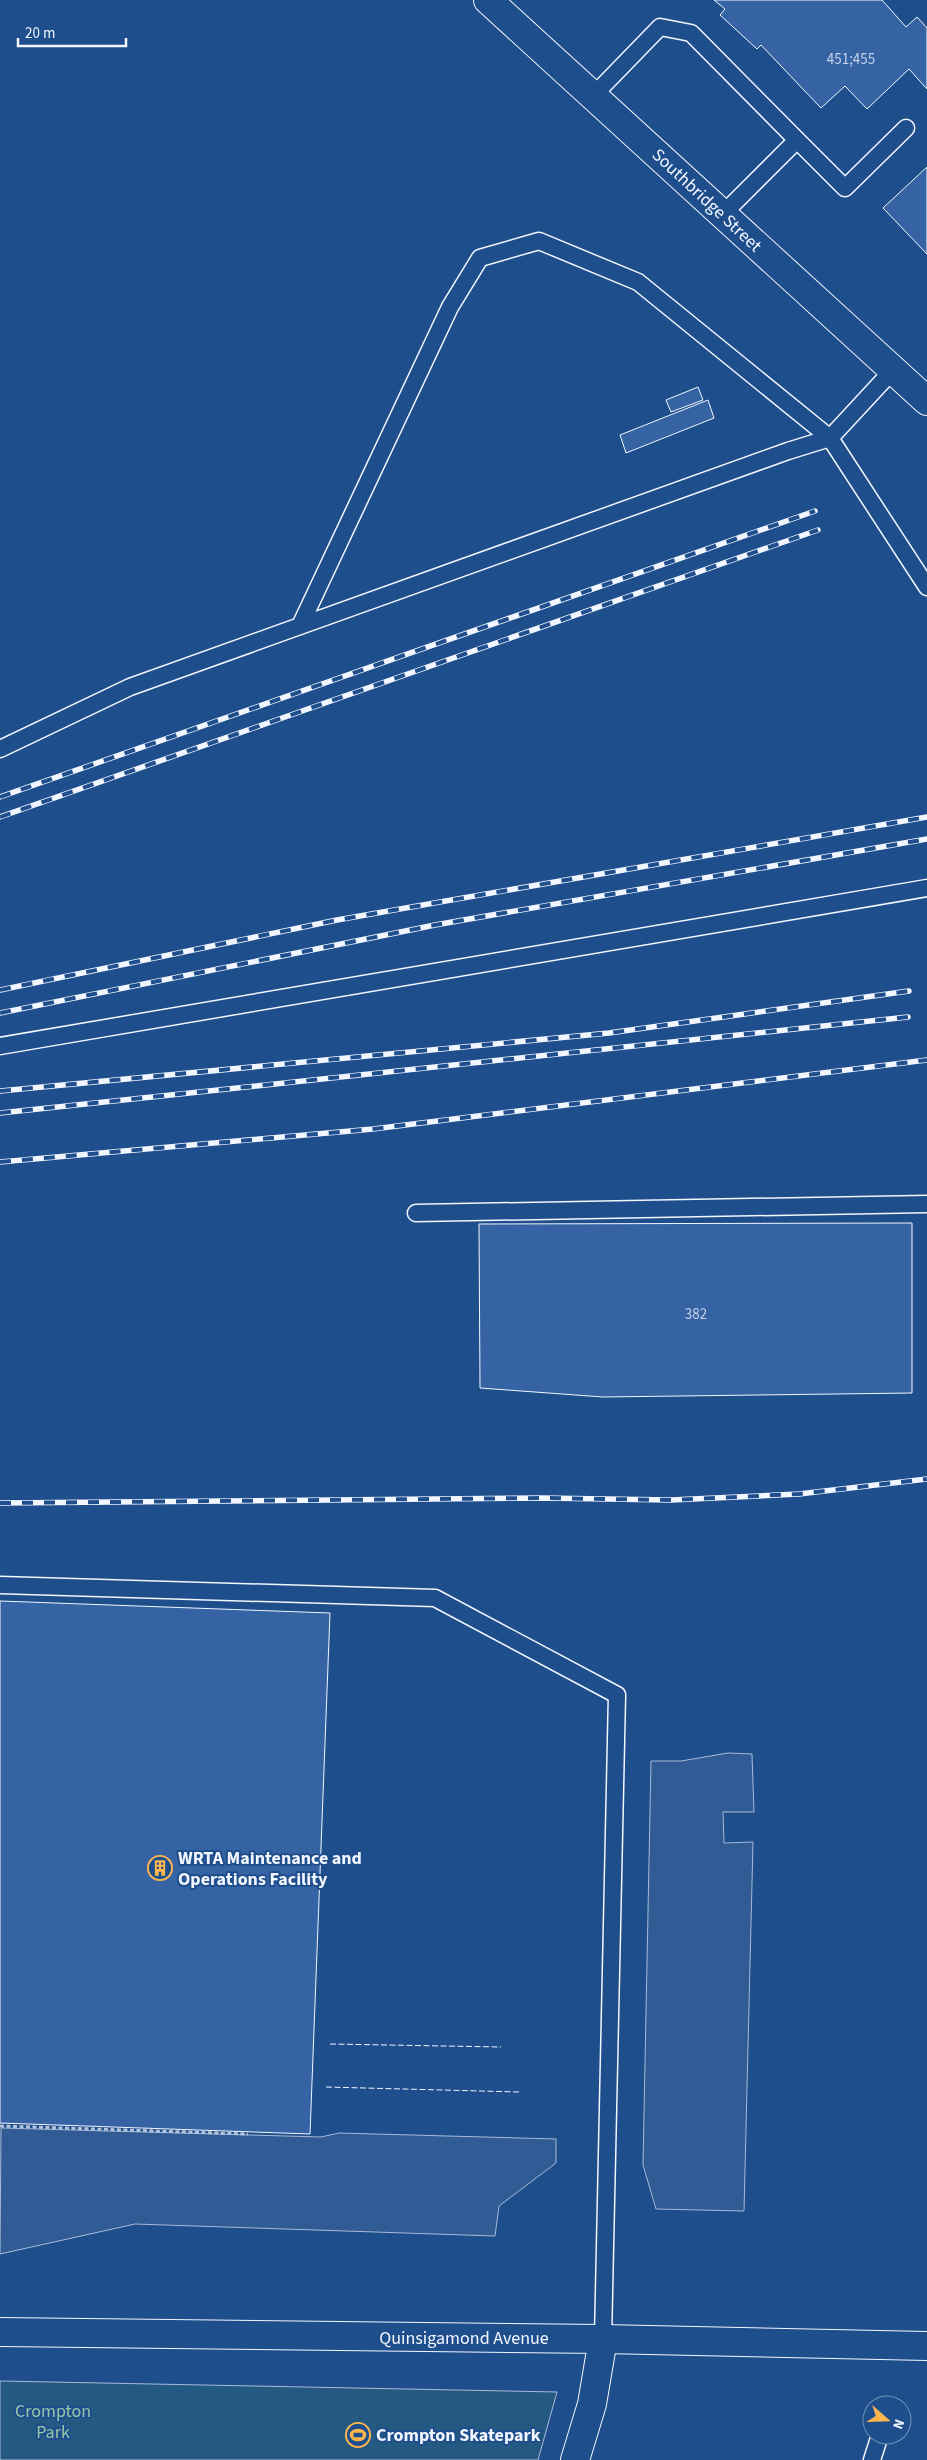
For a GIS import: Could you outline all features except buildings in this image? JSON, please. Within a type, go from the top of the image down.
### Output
[{"type":"main road","name":"Southbridge Street","points":[[488,0],[927,401]]},
{"type":"main road","name":"Quinsigamond Avenue","points":[[0,2332],[603,2339],[927,2346]]},
{"type":"main road","points":[[576,2460],[592,2404],[603,2339]]},
{"type":"lane","points":[[593,96],[660,27],[691,33],[845,188],[906,128]]},
{"type":"lane","points":[[723,214],[797,140]]},
{"type":"lane","points":[[300,626],[450,307],[480,258],[539,241],[638,282],[830,438],[927,587]]},
{"type":"lane","points":[[0,749],[130,687],[788,450],[830,438],[893,370]]},
{"type":"lane","points":[[0,1046],[927,888]]},
{"type":"lane","points":[[416,1212],[927,1204]]},
{"type":"lane","points":[[0,1585],[435,1598],[617,1695],[603,2339]]},
{"type":"lane","points":[[872,2460],[877,2445]]},
{"type":"path","points":[[0,2126],[248,2134]]},
{"type":"green space","name":"Crompton Park","points":[[0,2381],[557,2392],[538,2460],[0,2460]]},
{"type":"shaded area","points":[[728,1753],[752,1754],[754,1812],[723,1812],[724,1843],[753,1842],[744,2211],[656,2209],[643,2165],[651,1761],[681,1761]]},
{"type":"shaded area","points":[[1,2128],[321,2137],[339,2133],[556,2139],[556,2163],[499,2206],[495,2236],[135,2224],[0,2254]]},
{"type":"railway","points":[[0,797],[815,511]]},
{"type":"railway","points":[[0,817],[818,530]]},
{"type":"railway","points":[[0,990],[337,920],[927,817]]},
{"type":"railway","points":[[0,1013],[435,925],[927,839]]},
{"type":"railway","points":[[0,1091],[609,1033],[909,991]]},
{"type":"railway","points":[[0,1113],[908,1017]]},
{"type":"railway","points":[[0,1162],[373,1129],[927,1060]]},
{"type":"railway","points":[[0,1503],[542,1498],[671,1500],[799,1494],[927,1479]]},
{"type":"fence","points":[[330,2044],[501,2047]]},
{"type":"fence","points":[[326,2087],[519,2092]]},
{"type":"place","name":"WRTA Maintenance and Operations Facility","points":[[160,1868]]},
{"type":"place","name":"Crompton Skatepark","points":[[358,2435]]}]
